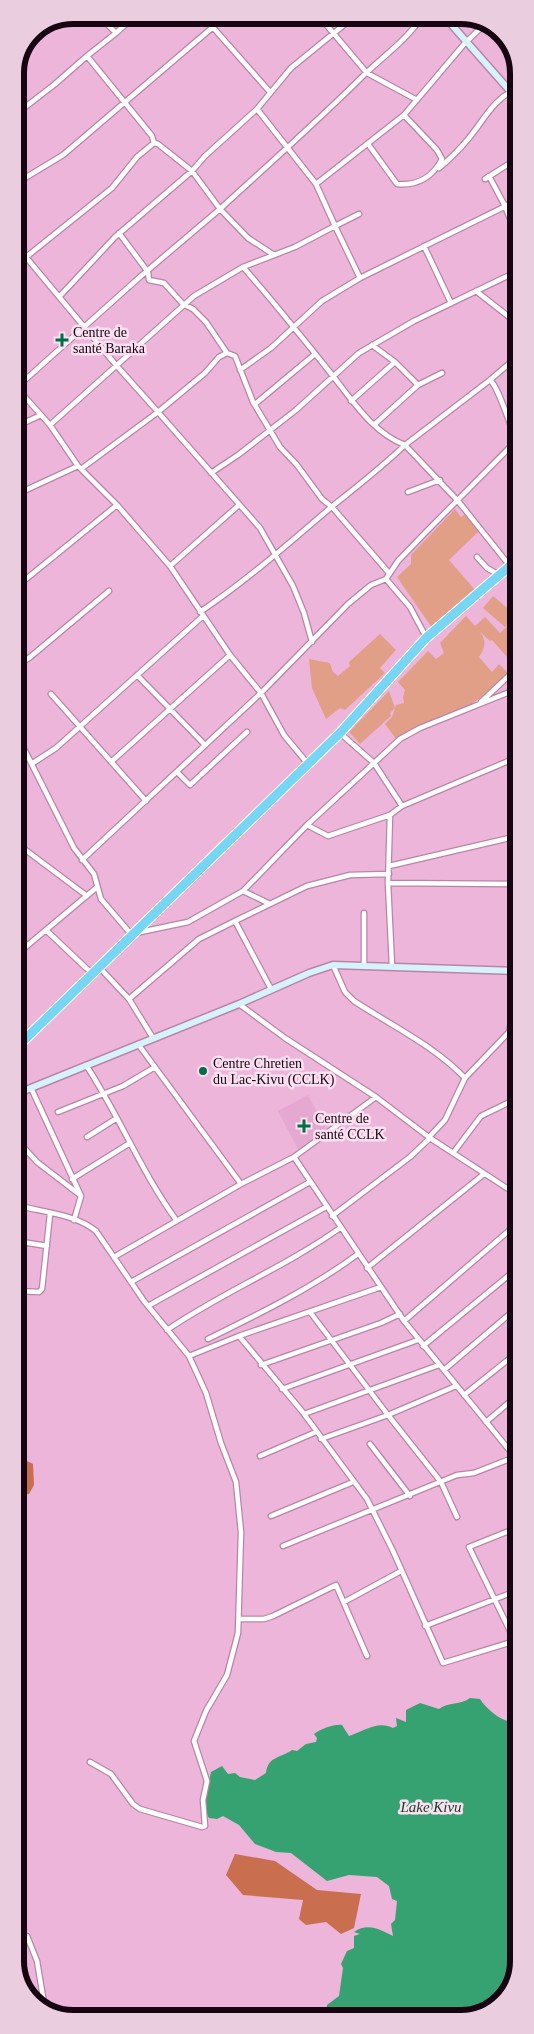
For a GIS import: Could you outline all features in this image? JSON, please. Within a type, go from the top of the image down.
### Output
[{"type":"highway","points":[[24,1040],[131,934],[340,733],[426,638],[501,576],[510,566]]},
{"type":"street","points":[[107,24],[116,33]]},
{"type":"street","points":[[24,108],[126,24]]},
{"type":"street","points":[[24,179],[63,155],[216,24]]},
{"type":"street","points":[[326,24],[367,73],[417,100]]},
{"type":"street","points":[[60,296],[119,233],[192,171],[205,156],[257,109],[291,68],[345,24]]},
{"type":"street","points":[[24,380],[324,116],[409,34],[416,24]]},
{"type":"street","points":[[437,169],[452,158],[471,136],[482,118],[510,91],[465,43],[450,24]]},
{"type":"street","points":[[214,26],[270,92]]},
{"type":"street","points":[[316,184],[404,115],[465,43],[481,28]]},
{"type":"street","points":[[87,56],[152,136],[154,143]]},
{"type":"street","points":[[257,109],[316,184],[360,278]]},
{"type":"street","points":[[368,144],[397,184],[405,185],[430,177],[442,160],[437,150],[404,115]]},
{"type":"street","points":[[154,143],[158,144],[192,171],[220,209],[248,238],[274,255]]},
{"type":"street","points":[[26,257],[112,188],[137,157],[154,143]]},
{"type":"street","points":[[510,163],[487,177],[505,206],[510,219]]},
{"type":"street","points":[[240,370],[271,348],[316,306],[360,278],[510,204]]},
{"type":"street","points":[[50,425],[116,365],[169,321],[183,304],[243,267],[303,243],[359,214]]},
{"type":"street","points":[[119,233],[148,272],[148,280],[164,283],[183,304],[193,309],[206,322],[227,353],[234,356],[255,404],[287,456],[297,465],[322,499],[332,507],[389,573]]},
{"type":"street","points":[[424,246],[451,303]]},
{"type":"street","points":[[24,255],[116,365],[260,528],[293,586],[304,613],[312,642]]},
{"type":"street","points":[[243,267],[334,377],[351,401],[387,435],[405,445],[440,480],[510,566]]},
{"type":"street","points":[[211,472],[238,455],[334,377],[359,354],[451,303],[510,275]]},
{"type":"street","points":[[476,291],[510,318]]},
{"type":"street","points":[[372,346],[395,362],[418,385]]},
{"type":"street","points":[[24,491],[80,468],[158,412],[204,373],[219,357],[227,353]]},
{"type":"street","points":[[255,404],[315,354]]},
{"type":"street","points":[[351,401],[395,362]]},
{"type":"street","points":[[33,763],[56,748],[80,727],[202,614],[246,580],[332,507],[374,475],[405,445],[510,363]]},
{"type":"street","points":[[374,424],[418,385],[442,373]]},
{"type":"street","points":[[490,380],[496,386],[510,427]]},
{"type":"street","points":[[24,396],[50,425],[80,468],[117,505],[170,566],[230,655],[261,693],[284,735],[308,764]]},
{"type":"street","points":[[24,423],[42,415]]},
{"type":"street","points":[[82,860],[261,693],[348,604],[371,585],[386,579],[389,573],[424,534],[510,449]]},
{"type":"street","points":[[408,492],[440,480]]},
{"type":"street","points":[[24,581],[117,505]]},
{"type":"street","points":[[170,566],[239,505]]},
{"type":"street","points":[[476,557],[487,568],[501,576]]},
{"type":"street","points":[[386,579],[410,607],[426,638]]},
{"type":"street","points":[[24,661],[109,591]]},
{"type":"street","points":[[111,762],[230,655]]},
{"type":"street","points":[[137,675],[172,708],[205,745]]},
{"type":"street","points":[[478,705],[510,675]]},
{"type":"street","points":[[24,747],[74,848],[94,874],[96,888],[101,899],[131,934],[188,922],[243,892],[306,825],[400,739],[420,728],[510,693]]},
{"type":"street","points":[[51,694],[146,801]]},
{"type":"street","points":[[177,772],[190,785],[247,732]]},
{"type":"street","points":[[340,733],[374,763],[402,806]]},
{"type":"street","points":[[306,825],[328,836],[390,814],[402,806],[510,760]]},
{"type":"street","points":[[390,814],[388,883],[392,966]]},
{"type":"street","points":[[389,866],[510,838]]},
{"type":"street","points":[[24,848],[87,896]]},
{"type":"street","points":[[129,999],[199,939],[269,903],[307,886],[350,875],[389,874]]},
{"type":"street","points":[[388,883],[510,884]]},
{"type":"street","points":[[24,949],[96,888]]},
{"type":"street","points":[[243,892],[263,903],[269,903]]},
{"type":"street","points":[[364,912],[364,965]]},
{"type":"street","points":[[235,921],[271,990]]},
{"type":"street","points":[[47,930],[86,968],[96,970],[129,999],[153,1038]]},
{"type":"street","points":[[24,1091],[239,1004],[309,973],[333,965],[510,971]]},
{"type":"street","points":[[333,965],[345,992],[354,1001],[422,1042],[452,1064],[465,1078]]},
{"type":"street","points":[[239,1004],[285,1038],[376,1097],[452,1154],[510,1191]]},
{"type":"street","points":[[332,1216],[410,1157],[430,1138],[445,1120],[465,1078],[509,1032],[510,1027]]},
{"type":"street","points":[[138,1044],[241,1184]]},
{"type":"street","points":[[86,1065],[105,1093],[155,1192],[176,1221]]},
{"type":"street","points":[[58,1112],[123,1086],[155,1068]]},
{"type":"street","points":[[31,1088],[81,1196],[74,1220]]},
{"type":"street","points":[[114,1257],[241,1184],[294,1157],[376,1097]]},
{"type":"street","points":[[452,1154],[481,1116],[510,1102]]},
{"type":"street","points":[[87,1137],[117,1118]]},
{"type":"street","points":[[72,1179],[130,1143]]},
{"type":"street","points":[[24,1148],[37,1162],[81,1196]]},
{"type":"street","points":[[294,1157],[404,1321],[510,1451]]},
{"type":"street","points":[[367,1268],[484,1174]]},
{"type":"street","points":[[131,1282],[310,1182]]},
{"type":"street","points":[[24,1207],[74,1220],[90,1226],[96,1232],[148,1306],[189,1356],[206,1393],[221,1443],[236,1482],[241,1532],[240,1619],[227,1675],[206,1710],[194,1738],[194,1745],[207,1781],[204,1800],[204,1827],[140,1809],[134,1804],[112,1774],[90,1762]]},
{"type":"street","points":[[148,1306],[224,1266],[326,1207]]},
{"type":"street","points":[[24,1291],[41,1291],[50,1214]]},
{"type":"street","points":[[168,1330],[190,1315],[256,1280],[267,1271],[287,1263],[340,1228]]},
{"type":"street","points":[[404,1321],[510,1229]]},
{"type":"street","points":[[24,1242],[47,1246]]},
{"type":"street","points":[[208,1339],[313,1283],[358,1254]]},
{"type":"street","points":[[423,1346],[510,1274]]},
{"type":"street","points":[[189,1356],[239,1336],[380,1287]]},
{"type":"street","points":[[310,1312],[329,1340],[441,1482],[457,1517]]},
{"type":"street","points":[[261,1365],[381,1323],[400,1314]]},
{"type":"street","points":[[444,1370],[510,1314]]},
{"type":"street","points":[[239,1336],[261,1365],[304,1414],[372,1510],[443,1663],[510,1642]]},
{"type":"street","points":[[282,1388],[418,1340]]},
{"type":"street","points":[[464,1395],[510,1358]]},
{"type":"street","points":[[304,1414],[439,1365]]},
{"type":"street","points":[[321,1439],[388,1415],[456,1386]]},
{"type":"street","points":[[486,1422],[510,1402]]},
{"type":"street","points":[[260,1456],[316,1432]]},
{"type":"street","points":[[370,1444],[410,1496]]},
{"type":"street","points":[[283,1546],[410,1496],[457,1475],[474,1473],[510,1459]]},
{"type":"street","points":[[271,1516],[353,1482]]},
{"type":"street","points":[[510,1530],[470,1546],[493,1599],[510,1628]]},
{"type":"street","points":[[344,1602],[401,1571]]},
{"type":"street","points":[[240,1619],[264,1619],[273,1616],[333,1585],[338,1586],[368,1656]]},
{"type":"street","points":[[425,1626],[510,1593]]},
{"type":"street","points":[[24,1936],[27,1936],[37,1962],[43,2000]]},
{"type":"shaded area","points":[[455,509],[461,517],[465,514],[479,531],[449,560],[476,591],[435,632],[397,577],[411,564],[411,555]]},
{"type":"shaded area","points":[[493,596],[510,610],[510,622],[505,627],[483,608]]},
{"type":"shaded area","points":[[466,616],[475,626],[485,617],[500,633],[510,624],[510,660],[492,640],[490,641],[480,632],[484,638],[484,644],[483,651],[479,657],[492,672],[499,664],[508,673],[487,692],[463,709],[412,730],[396,739],[385,724],[392,717],[396,705],[404,703],[405,690],[398,682],[428,651],[436,659],[444,653],[440,643]]},
{"type":"shaded area","points":[[380,634],[396,650],[380,668],[385,673],[345,710],[340,708],[326,719],[312,688],[309,659],[330,663],[333,672],[338,676],[350,666],[349,662]]},
{"type":"shaded area","points":[[389,691],[395,708],[390,713],[391,716],[360,744],[349,732]]},
{"type":"shaded area","name":"Centre de santé CCLK","points":[[308,1095],[327,1131],[299,1151],[278,1111]]},
{"type":"shaded area","points":[[24,1449],[27,1461],[33,1464],[34,1485],[29,1494],[24,1495]]},
{"type":"shaded area","points":[[235,1854],[275,1861],[317,1890],[361,1894],[354,1928],[341,1934],[326,1922],[306,1925],[299,1919],[303,1900],[243,1895],[226,1875]]},
{"type":"water","name":"Lake Kivu","points":[[470,1698],[480,1699],[492,1712],[502,1719],[510,1722],[510,1962],[507,1980],[498,1994],[491,2000],[486,2004],[471,2009],[326,2010],[327,2005],[339,1996],[343,1968],[341,1964],[347,1951],[354,1948],[354,1936],[360,1934],[354,1932],[369,1927],[379,1929],[393,1936],[391,1924],[395,1920],[397,1901],[392,1899],[389,1886],[377,1877],[349,1875],[327,1881],[291,1853],[276,1852],[255,1844],[239,1825],[223,1816],[217,1819],[209,1818],[206,1813],[205,1802],[211,1772],[222,1766],[228,1774],[235,1773],[240,1777],[255,1780],[266,1773],[267,1767],[272,1760],[292,1750],[297,1751],[306,1744],[316,1742],[317,1738],[314,1734],[324,1729],[335,1725],[342,1725],[349,1736],[376,1726],[382,1725],[393,1728],[397,1726],[396,1718],[406,1722],[406,1710],[420,1703],[439,1709],[446,1705]]},
{"type":"place","name":"Centre de santé Baraka","points":[[62,340]]},
{"type":"place","name":"Centre Chretien du Lac-Kivu (CCLK)","points":[[203,1071]]},
{"type":"place","name":"Centre de santé CCLK","points":[[304,1126]]}]
